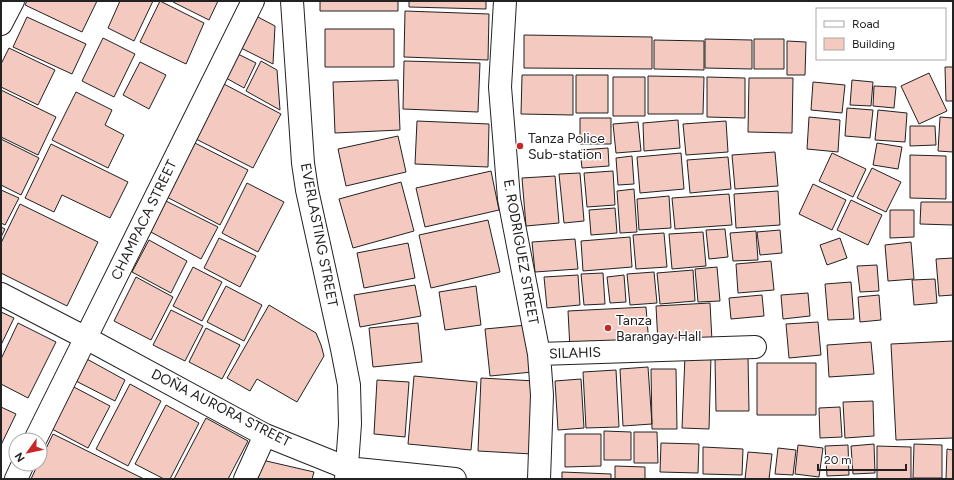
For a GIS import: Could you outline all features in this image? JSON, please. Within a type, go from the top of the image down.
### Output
[{"type":"street","points":[[1,24],[13,1]]},
{"type":"street","name":"CHAMPACA STREET","points":[[39,432],[253,1]]},
{"type":"street","name":"EVERLASTING STREET","points":[[292,1],[303,163],[307,190],[349,385],[350,424],[346,473]]},
{"type":"street","name":"E. RODRIGUEZ STREET","points":[[505,1],[500,87],[509,199],[539,354],[542,395],[538,479]]},
{"type":"street","name":"DOÑA AURORA STREET","points":[[1,294],[266,435],[346,473],[455,479]]},
{"type":"street","name":"SILAHIS","points":[[539,354],[755,347]]},
{"type":"street","points":[[245,479],[266,435]]},
{"type":"building","points":[[27,1],[97,1],[82,32],[25,5]]},
{"type":"building","points":[[120,1],[153,1],[134,41],[108,28]]},
{"type":"building","points":[[160,1],[204,23],[186,64],[140,42]]},
{"type":"building","points":[[218,1],[209,20],[173,2]]},
{"type":"building","points":[[320,1],[398,1],[398,11],[320,11]]},
{"type":"building","points":[[409,1],[486,1],[486,9],[409,7]]},
{"type":"building","points":[[405,11],[489,14],[488,60],[404,57]]},
{"type":"building","points":[[256,16],[275,26],[273,64],[241,48]]},
{"type":"building","points":[[27,17],[86,44],[72,74],[13,47]]},
{"type":"building","points":[[325,29],[394,29],[394,67],[325,67]]},
{"type":"building","points":[[524,35],[652,37],[652,69],[524,68]]},
{"type":"building","points":[[103,38],[135,54],[114,97],[82,81]]},
{"type":"building","points":[[705,39],[752,40],[752,69],[705,68]]},
{"type":"building","points":[[754,39],[784,39],[784,69],[754,69]]},
{"type":"building","points":[[654,40],[704,41],[704,70],[654,69]]},
{"type":"building","points":[[787,41],[806,42],[805,75],[787,75]]},
{"type":"building","points":[[9,48],[55,70],[38,105],[1,87],[1,64]]},
{"type":"building","points":[[238,54],[256,63],[244,88],[226,78]]},
{"type":"building","points":[[261,61],[277,70],[280,110],[246,91]]},
{"type":"building","points":[[404,61],[480,63],[478,112],[403,109]]},
{"type":"building","points":[[140,62],[166,75],[149,109],[123,95]]},
{"type":"building","points":[[945,67],[953,67],[953,101],[946,101]]},
{"type":"building","points":[[929,73],[947,111],[919,124],[901,86]]},
{"type":"building","points":[[522,75],[573,75],[573,115],[521,114]]},
{"type":"building","points":[[576,75],[608,75],[608,113],[576,113]]},
{"type":"building","points":[[648,76],[704,77],[703,114],[648,114]]},
{"type":"building","points":[[613,77],[645,77],[645,116],[613,116]]},
{"type":"building","points":[[707,77],[745,78],[745,118],[707,117]]},
{"type":"building","points":[[749,78],[793,78],[792,133],[748,132]]},
{"type":"building","points":[[398,80],[400,130],[335,133],[333,82]]},
{"type":"building","points":[[852,80],[873,82],[871,106],[850,105]]},
{"type":"building","points":[[813,82],[845,85],[842,113],[811,110]]},
{"type":"building","points":[[222,83],[281,114],[253,168],[194,138]]},
{"type":"building","points":[[874,86],[896,87],[894,108],[873,106]]},
{"type":"building","points":[[1,90],[56,117],[38,155],[1,137]]},
{"type":"building","points":[[76,92],[112,110],[105,125],[124,135],[108,168],[52,140]]},
{"type":"building","points":[[847,108],[873,110],[870,138],[845,136]]},
{"type":"building","points":[[878,110],[907,113],[905,142],[875,140]]},
{"type":"building","points":[[809,117],[840,120],[838,152],[807,149]]},
{"type":"building","points":[[940,117],[953,118],[953,152],[938,151]]},
{"type":"building","points":[[580,118],[611,118],[611,144],[580,144]]},
{"type":"building","points":[[678,120],[680,148],[644,151],[643,123]]},
{"type":"building","points":[[417,121],[489,124],[488,167],[415,164]]},
{"type":"building","points":[[726,121],[728,152],[686,155],[683,124]]},
{"type":"building","points":[[638,122],[641,151],[616,153],[613,124]]},
{"type":"building","points":[[910,126],[935,126],[936,145],[910,146]]},
{"type":"building","points":[[398,136],[406,172],[346,186],[338,149]]},
{"type":"building","points":[[1,139],[39,158],[21,195],[1,185]]},
{"type":"building","points":[[191,141],[248,170],[220,225],[163,195]]},
{"type":"building","points":[[877,143],[902,147],[898,169],[873,165]]},
{"type":"building","points":[[51,144],[128,182],[110,218],[62,195],[54,212],[25,198]]},
{"type":"building","points":[[608,148],[609,166],[582,168],[580,150]]},
{"type":"building","points":[[775,152],[778,186],[735,189],[732,155]]},
{"type":"building","points":[[681,153],[684,189],[640,193],[637,157]]},
{"type":"building","points":[[832,153],[866,169],[853,197],[819,181]]},
{"type":"building","points":[[910,155],[946,156],[946,199],[910,198]]},
{"type":"building","points":[[632,156],[634,184],[618,185],[616,158]]},
{"type":"building","points":[[728,157],[731,189],[690,193],[687,160]]},
{"type":"building","points":[[872,168],[901,182],[886,212],[857,198]]},
{"type":"building","points":[[491,171],[499,210],[425,227],[416,188]]},
{"type":"building","points":[[613,171],[615,205],[587,207],[584,173]]},
{"type":"building","points":[[580,173],[584,221],[564,223],[559,174]]},
{"type":"building","points":[[555,176],[559,223],[526,226],[522,178]]},
{"type":"building","points":[[401,182],[414,231],[353,248],[339,199]]},
{"type":"building","points":[[247,183],[284,202],[258,252],[222,233]]},
{"type":"building","points":[[813,184],[846,200],[832,230],[799,214]]},
{"type":"building","points":[[634,189],[637,232],[620,233],[617,191]]},
{"type":"building","points":[[1,190],[19,198],[5,225],[1,223]]},
{"type":"building","points":[[778,191],[780,225],[736,228],[734,194]]},
{"type":"building","points":[[729,194],[732,225],[675,229],[672,198]]},
{"type":"building","points":[[669,196],[671,228],[639,230],[637,199]]},
{"type":"building","points":[[164,200],[218,227],[201,259],[149,231]]},
{"type":"building","points":[[851,200],[882,215],[868,245],[837,230]]},
{"type":"building","points":[[921,202],[953,202],[953,225],[920,224]]},
{"type":"building","points":[[20,204],[98,242],[67,306],[1,273],[1,243]]},
{"type":"building","points":[[615,208],[617,233],[591,235],[589,210]]},
{"type":"building","points":[[890,210],[914,210],[914,237],[890,238]]},
{"type":"building","points":[[488,220],[500,272],[431,288],[419,235]]},
{"type":"building","points":[[1,227],[5,229],[1,237]]},
{"type":"building","points":[[725,229],[728,257],[709,259],[706,230]]},
{"type":"building","points":[[780,230],[782,253],[760,255],[757,232]]},
{"type":"building","points":[[756,231],[758,260],[733,261],[730,233]]},
{"type":"building","points":[[703,232],[706,266],[672,269],[669,234]]},
{"type":"building","points":[[664,233],[667,267],[636,269],[633,235]]},
{"type":"building","points":[[630,237],[632,267],[583,271],[581,241]]},
{"type":"building","points":[[219,238],[256,256],[240,287],[204,268]]},
{"type":"building","points":[[840,238],[847,258],[827,265],[820,245]]},
{"type":"building","points":[[575,239],[578,269],[535,272],[532,242]]},
{"type":"building","points":[[149,240],[187,261],[171,293],[132,272]]},
{"type":"building","points":[[911,242],[914,279],[888,281],[885,245]]},
{"type":"building","points":[[408,243],[415,278],[364,288],[357,253]]},
{"type":"building","points":[[953,258],[953,295],[939,296],[936,259]]},
{"type":"building","points":[[771,261],[774,290],[738,293],[736,264]]},
{"type":"building","points":[[877,265],[879,291],[860,292],[857,266]]},
{"type":"building","points":[[193,267],[222,282],[202,321],[173,306]]},
{"type":"building","points":[[717,267],[720,301],[698,302],[695,269]]},
{"type":"building","points":[[693,270],[695,301],[660,304],[657,273]]},
{"type":"building","points":[[654,272],[657,303],[630,305],[627,274]]},
{"type":"building","points":[[603,273],[605,304],[584,305],[581,274]]},
{"type":"building","points":[[578,275],[580,305],[547,308],[544,277]]},
{"type":"building","points":[[624,275],[626,302],[610,303],[607,277]]},
{"type":"building","points":[[136,277],[173,297],[151,340],[114,321]]},
{"type":"building","points":[[935,279],[937,303],[914,305],[912,280]]},
{"type":"building","points":[[851,282],[854,319],[828,320],[825,284]]},
{"type":"building","points":[[415,285],[421,316],[360,327],[354,295]]},
{"type":"building","points":[[226,286],[262,305],[244,341],[207,322]]},
{"type":"building","points":[[476,286],[481,325],[445,330],[439,292]]},
{"type":"building","points":[[808,293],[810,316],[783,319],[781,295]]},
{"type":"building","points":[[762,295],[764,316],[731,319],[729,298]]},
{"type":"building","points":[[879,295],[881,320],[860,322],[858,297]]},
{"type":"building","points":[[710,303],[712,341],[658,343],[656,306]]},
{"type":"building","points":[[269,305],[316,333],[321,345],[324,356],[297,402],[257,379],[250,391],[227,378]]},
{"type":"building","name":"Tanza Barangay Hall","points":[[646,307],[649,345],[570,349],[568,311]]},
{"type":"building","points":[[171,310],[203,326],[185,361],[153,345]]},
{"type":"building","points":[[1,312],[14,318],[1,345]]},
{"type":"building","points":[[818,322],[821,355],[789,358],[786,324]]},
{"type":"building","points":[[18,323],[56,342],[28,398],[1,384],[1,359]]},
{"type":"building","points":[[418,323],[422,362],[373,367],[369,328]]},
{"type":"building","points":[[527,325],[533,372],[490,376],[485,329]]},
{"type":"building","points":[[206,328],[240,345],[222,379],[189,362]]},
{"type":"building","points":[[953,341],[953,438],[896,440],[891,344]]},
{"type":"building","points":[[871,342],[874,374],[829,377],[827,345]]},
{"type":"building","points":[[685,356],[711,356],[709,429],[682,428]]},
{"type":"building","points":[[748,357],[749,411],[716,411],[715,358]]},
{"type":"building","points":[[85,358],[125,380],[115,401],[74,380]]},
{"type":"building","points":[[757,363],[816,363],[816,415],[757,415]]},
{"type":"building","points":[[648,367],[652,424],[623,426],[620,369]]},
{"type":"building","points":[[651,369],[676,369],[677,429],[652,429]]},
{"type":"building","points":[[616,370],[619,427],[586,428],[583,372]]},
{"type":"building","points":[[414,376],[477,382],[471,450],[408,444]]},
{"type":"building","points":[[481,378],[535,381],[532,454],[478,451]]},
{"type":"building","points":[[581,379],[584,428],[558,430],[555,381]]},
{"type":"building","points":[[377,380],[409,382],[405,437],[374,434]]},
{"type":"building","points":[[130,384],[161,401],[128,466],[96,449]]},
{"type":"building","points":[[72,386],[110,406],[88,448],[50,428]]},
{"type":"building","points":[[873,401],[874,436],[845,438],[843,402]]},
{"type":"building","points":[[166,405],[199,423],[170,479],[164,479],[135,464]]},
{"type":"building","points":[[1,407],[16,414],[1,445]]},
{"type":"building","points":[[840,407],[842,437],[820,438],[819,408]]},
{"type":"building","points":[[206,418],[248,441],[228,479],[174,479]]},
{"type":"building","points":[[604,431],[631,432],[631,460],[604,460]]},
{"type":"building","points":[[634,432],[657,432],[658,463],[634,463]]},
{"type":"building","points":[[53,434],[144,479],[31,479],[34,472],[48,472],[48,444]]},
{"type":"building","points":[[565,434],[601,434],[601,466],[565,467]]},
{"type":"building","points":[[661,443],[699,444],[698,473],[660,472]]},
{"type":"building","points":[[874,444],[875,473],[853,474],[851,446]]},
{"type":"building","points":[[914,444],[942,445],[942,478],[913,478]]},
{"type":"building","points":[[798,445],[823,448],[819,477],[795,474]]},
{"type":"building","points":[[848,445],[849,475],[827,476],[825,446]]},
{"type":"building","points":[[877,446],[911,447],[911,479],[877,479]]},
{"type":"building","points":[[703,447],[743,449],[742,475],[703,474]]},
{"type":"building","points":[[778,448],[796,450],[793,475],[775,474]]},
{"type":"building","points":[[947,449],[953,450],[953,479],[946,479]]},
{"type":"building","points":[[748,452],[772,454],[769,479],[745,479]]},
{"type":"building","points":[[262,460],[314,472],[312,479],[258,479]]},
{"type":"building","points":[[615,466],[645,467],[645,479],[615,479]]},
{"type":"building","points":[[562,472],[611,474],[611,479],[562,479]]},
{"type":"place","name":"Tanza Police Sub-station","points":[[520,146]]},
{"type":"place","name":"Tanza Barangay Hall","points":[[608,328]]}]
